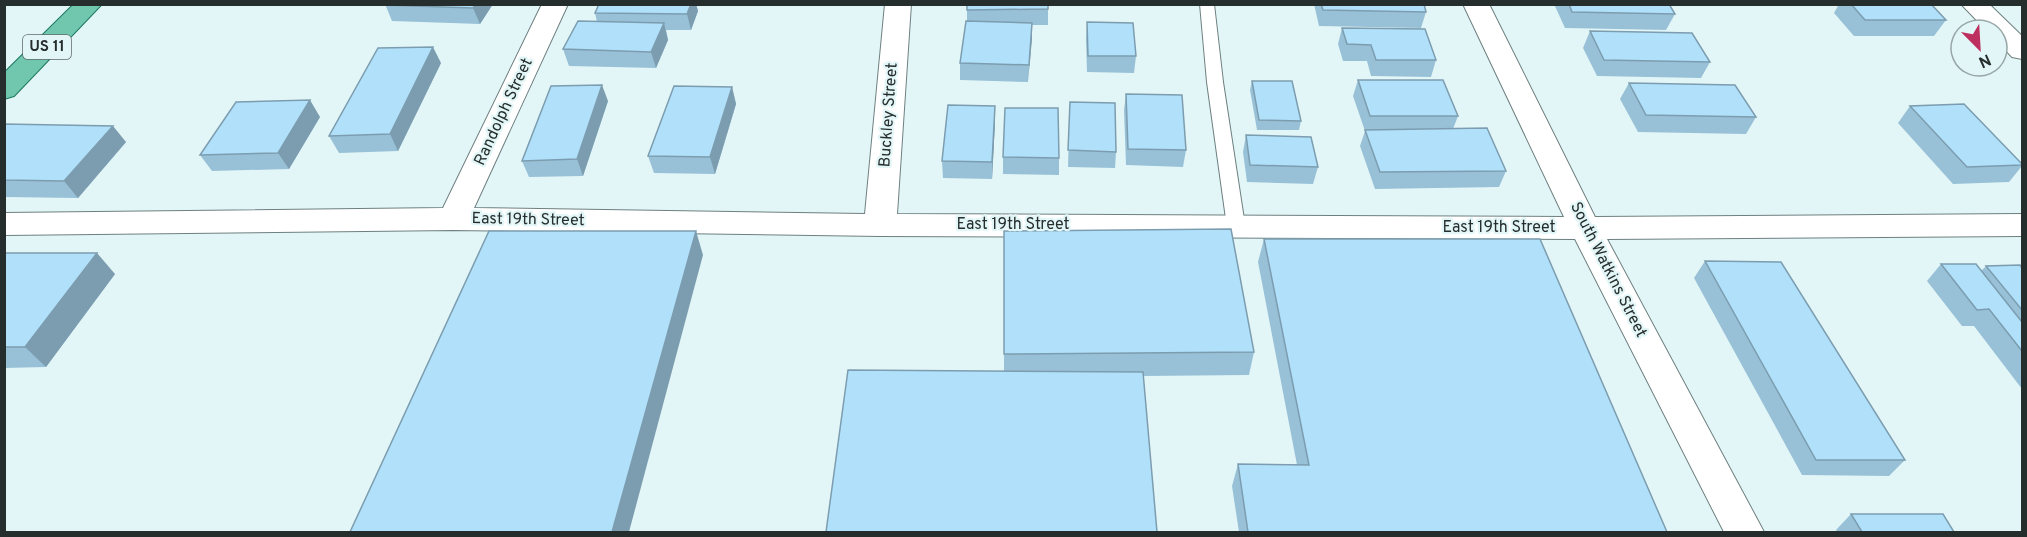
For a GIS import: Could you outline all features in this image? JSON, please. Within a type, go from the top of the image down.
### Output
[{"type":"main road","name":"US 11","points":[[4,90],[89,4]]},
{"type":"street","name":"Randolph Street","points":[[453,219],[555,4]]},
{"type":"street","name":"Buckley Street","points":[[880,225],[898,4]]},
{"type":"street","name":"South Watkins Street","points":[[1476,4],[1585,228],[1744,532]]},
{"type":"street","points":[[1974,4],[2018,42]]},
{"type":"street","name":"East 19th Street","points":[[4,224],[453,219],[880,225],[1585,228],[2022,225]]},
{"type":"lane","points":[[1207,4],[1215,82],[1236,226]]},
{"type":"building","points":[[385,4],[476,4],[473,8]]},
{"type":"building","points":[[599,4],[691,4],[687,14],[595,13]]},
{"type":"building","points":[[967,4],[1048,4],[1048,9],[967,10]]},
{"type":"building","points":[[1321,4],[1424,4],[1426,12],[1323,10]]},
{"type":"building","points":[[1569,4],[1669,4],[1675,14],[1572,12]]},
{"type":"building","points":[[1851,4],[1931,4],[1946,20],[1865,20]]},
{"type":"building","points":[[578,21],[664,23],[651,52],[563,49]]},
{"type":"building","points":[[966,21],[1032,23],[1029,65],[960,63]]},
{"type":"building","points":[[1087,22],[1133,23],[1136,56],[1088,56]]},
{"type":"building","points":[[1342,28],[1425,29],[1436,60],[1376,60],[1371,45],[1347,44]]},
{"type":"building","points":[[1590,31],[1692,33],[1710,62],[1604,60]]},
{"type":"building","points":[[433,47],[390,134],[329,136],[378,48]]},
{"type":"building","points":[[1358,80],[1443,80],[1458,116],[1370,116]]},
{"type":"building","points":[[1252,81],[1292,81],[1301,121],[1259,120]]},
{"type":"building","points":[[1629,83],[1735,85],[1756,117],[1646,115]]},
{"type":"building","points":[[602,85],[577,159],[522,161],[551,86]]},
{"type":"building","points":[[674,86],[732,87],[710,157],[648,156]]},
{"type":"building","points":[[1126,94],[1182,95],[1186,150],[1128,149]]},
{"type":"building","points":[[310,100],[278,153],[200,155],[236,102]]},
{"type":"building","points":[[1070,102],[1115,103],[1116,152],[1068,150]]},
{"type":"building","points":[[1964,104],[2022,165],[1967,167],[1910,106]]},
{"type":"building","points":[[948,105],[995,106],[992,162],[942,161]]},
{"type":"building","points":[[1005,108],[1058,108],[1059,158],[1003,157]]},
{"type":"building","points":[[4,124],[113,126],[64,181],[4,180]]},
{"type":"building","points":[[1487,128],[1506,171],[1380,172],[1365,130]]},
{"type":"building","points":[[1246,135],[1311,137],[1318,167],[1250,165]]},
{"type":"building","points":[[1231,229],[1254,352],[1004,354],[1004,231]]},
{"type":"building","points":[[489,231],[696,231],[612,532],[350,532]]},
{"type":"building","points":[[1264,239],[1540,239],[1667,532],[1248,532],[1238,464],[1309,465]]},
{"type":"building","points":[[4,253],[97,253],[25,347],[4,347]]},
{"type":"building","points":[[1705,261],[1781,262],[1905,460],[1816,460]]},
{"type":"building","points":[[1941,264],[1976,264],[2022,322],[2022,351],[1989,309],[1977,310]]},
{"type":"building","points":[[2020,265],[2022,268],[2022,310],[1986,266]]},
{"type":"building","points":[[848,370],[1143,372],[1157,532],[826,532]]},
{"type":"building","points":[[1851,514],[1943,514],[1954,532],[1862,532]]}]
